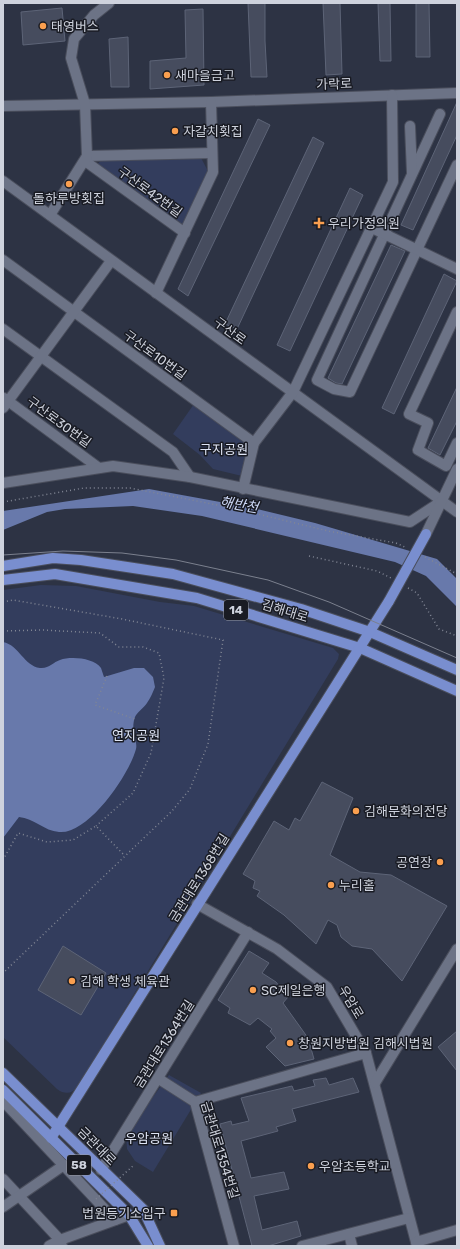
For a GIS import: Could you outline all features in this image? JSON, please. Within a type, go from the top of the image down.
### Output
[{"type":"main road","name":"금관대로1368번길","points":[[51,1138],[197,904],[370,632],[426,534]]},
{"type":"main road","name":"김해대로","points":[[3,566],[53,558],[81,560],[173,574],[302,610],[370,632],[457,670]]},
{"type":"main road","name":"김해대로","points":[[3,580],[55,574],[197,598],[360,648],[457,691]]},
{"type":"main road","name":"금관대로","points":[[3,1072],[59,1126],[101,1170],[143,1209],[160,1246]]},
{"type":"main road","name":"금관대로","points":[[3,1090],[129,1215],[148,1246]]},
{"type":"street","points":[[50,216],[86,158],[85,104],[71,58],[74,39],[94,15],[108,3]]},
{"type":"street","name":"가락로","points":[[3,106],[211,102],[457,93]]},
{"type":"street","points":[[243,489],[254,443],[293,392],[393,182],[392,95]]},
{"type":"street","points":[[185,233],[213,172],[211,102]]},
{"type":"street","points":[[440,114],[317,380],[334,390],[350,392],[457,165]]},
{"type":"street","points":[[410,126],[412,175]]},
{"type":"street","points":[[86,158],[212,153]]},
{"type":"street","name":"구산로42번길","points":[[86,158],[185,233],[156,293]]},
{"type":"street","name":"구산로","points":[[3,181],[457,512]]},
{"type":"street","points":[[372,228],[457,270]]},
{"type":"street","name":"구산로10번길","points":[[3,260],[254,443]]},
{"type":"street","points":[[5,402],[111,261]]},
{"type":"street","points":[[457,312],[409,414],[428,423],[418,450],[446,466],[457,443]]},
{"type":"street","points":[[3,329],[173,452],[190,478]]},
{"type":"street","name":"구산로30번길","points":[[5,402],[99,468]]},
{"type":"street","points":[[3,483],[113,466],[190,478],[410,522],[442,501]]},
{"type":"street","points":[[426,534],[457,469]]},
{"type":"street","name":"우암로","points":[[197,904],[277,949],[327,987],[366,1053],[417,1244]]},
{"type":"street","name":"금관대로1364번길","points":[[101,1170],[159,1079],[248,932]]},
{"type":"street","points":[[375,1083],[457,948]]},
{"type":"street","points":[[195,1102],[366,1053]]},
{"type":"street","name":"금관대로1354번길","points":[[159,1079],[195,1102],[234,1246]]},
{"type":"street","points":[[3,1101],[115,1220]]},
{"type":"street","points":[[3,1207],[64,1165]]},
{"type":"street","points":[[3,1179],[61,1243]]},
{"type":"street","points":[[48,1246],[61,1243],[129,1215]]},
{"type":"street","points":[[302,1246],[409,1218]]},
{"type":"street","points":[[417,1244],[457,1230]]},
{"type":"street","points":[[349,1234],[352,1246]]},
{"type":"path","points":[[3,502],[84,488],[130,488],[232,508],[328,531],[396,543],[409,549]]},
{"type":"path","points":[[422,556],[457,574]]},
{"type":"path","points":[[3,602],[13,600],[114,617],[223,640],[208,744],[190,789],[172,811],[3,973]]},
{"type":"path","points":[[3,631],[42,630],[100,633],[119,647],[143,647],[159,653],[164,678],[151,753],[133,793],[96,826],[73,840],[47,842],[18,833],[3,860]]},
{"type":"path","points":[[107,676],[95,705],[135,719]]},
{"type":"path","points":[[96,826],[125,856]]},
{"type":"path","points":[[96,1199],[134,1165]]},
{"type":"green space","points":[[200,156],[209,173],[184,228],[96,166],[103,158]]},
{"type":"green space","name":"구지공원","points":[[194,404],[242,434],[248,445],[242,476],[213,469],[200,455],[173,434]]},
{"type":"green space","name":"연지공원","points":[[41,585],[76,586],[160,602],[194,606],[333,648],[339,654],[338,659],[78,1086],[73,1091],[68,1093],[57,1089],[3,1037],[3,590]]},
{"type":"green space","name":"우암공원","points":[[169,1075],[201,1093],[153,1172],[135,1161],[127,1149],[126,1134]]},
{"type":"shaded area","name":"해반천","points":[[149,489],[253,508],[315,523],[437,559],[457,579],[457,607],[426,576],[395,562],[202,516],[133,506],[65,509],[47,512],[3,530],[3,511]]},
{"type":"shaded area","points":[[3,642],[13,647],[30,664],[40,668],[46,667],[60,660],[76,658],[88,660],[98,665],[101,668],[104,677],[134,668],[144,668],[153,677],[155,687],[146,705],[137,713],[135,717],[133,727],[136,749],[125,773],[106,801],[94,814],[82,824],[70,830],[59,832],[54,831],[19,817],[3,838]]},
{"type":"building","points":[[248,3],[265,3],[267,77],[251,77]]},
{"type":"building","points":[[323,3],[340,3],[342,74],[326,75]]},
{"type":"building","points":[[378,3],[390,3],[391,61],[380,61]]},
{"type":"building","points":[[416,3],[429,3],[430,57],[416,57]]},
{"type":"building","name":"태영버스","points":[[62,8],[65,41],[23,45],[21,12]]},
{"type":"building","points":[[203,9],[204,85],[150,89],[150,61],[186,58],[185,10]]},
{"type":"building","points":[[128,37],[129,87],[111,87],[109,39]]},
{"type":"building","points":[[457,102],[457,135],[413,230],[401,225]]},
{"type":"building","points":[[258,119],[270,125],[188,296],[178,289]]},
{"type":"building","points":[[313,137],[324,143],[237,329],[225,324]]},
{"type":"building","points":[[350,188],[363,195],[290,351],[277,345]]},
{"type":"building","points":[[391,245],[405,251],[342,384],[336,383],[328,378]]},
{"type":"building","points":[[444,274],[457,281],[394,414],[382,408]]},
{"type":"building","points":[[457,387],[457,421],[440,455],[428,448]]},
{"type":"building","name":"누리홀","points":[[322,782],[353,798],[330,855],[360,872],[391,875],[447,906],[402,981],[372,949],[352,946],[341,937],[337,925],[328,920],[316,944],[284,915],[257,896],[260,891],[253,888],[255,881],[243,874],[274,821],[289,830],[295,818],[300,821]]},
{"type":"building","name":"김해 학생 체육관","points":[[63,946],[106,973],[81,1015],[38,990]]},
{"type":"building","name":"SC제일은행","points":[[249,951],[269,963],[262,973],[276,982],[288,997],[283,1003],[308,1038],[314,1059],[285,1066],[266,1047],[276,1038],[270,1031],[272,1029],[258,1018],[250,1025],[228,1013],[230,1008],[218,1000]]},
{"type":"building","points":[[457,1031],[457,1071],[438,1047]]},
{"type":"building","points":[[326,1078],[329,1085],[353,1078],[359,1092],[292,1109],[296,1121],[276,1127],[278,1131],[241,1141],[251,1178],[284,1172],[289,1189],[254,1196],[262,1230],[297,1221],[301,1236],[268,1246],[252,1246],[220,1124],[231,1121],[232,1125],[249,1121],[241,1098],[292,1086],[294,1091],[315,1086],[313,1080]]},
{"type":"tram line","points":[[3,555],[63,551],[122,553],[176,560],[268,580],[329,602],[457,658]]},
{"type":"place","name":"태영버스","points":[[43,26]]},
{"type":"place","name":"새마을금고","points":[[167,75]]},
{"type":"place","name":"자갈치횟집","points":[[175,131]]},
{"type":"place","name":"돌하루방횟집","points":[[69,184]]},
{"type":"place","name":"우리가정의원","points":[[319,223]]},
{"type":"place","name":"김해문화의전당","points":[[356,811]]},
{"type":"place","name":"공연장","points":[[440,862]]},
{"type":"place","name":"누리홀","points":[[331,885]]},
{"type":"place","name":"김해 학생 체육관","points":[[72,981]]},
{"type":"place","name":"SC제일은행","points":[[253,990]]},
{"type":"place","name":"창원지방법원 김해시법원","points":[[290,1043]]},
{"type":"place","name":"우암초등학교","points":[[311,1166]]},
{"type":"place","name":"법원등기소입구","points":[[174,1213]]}]
